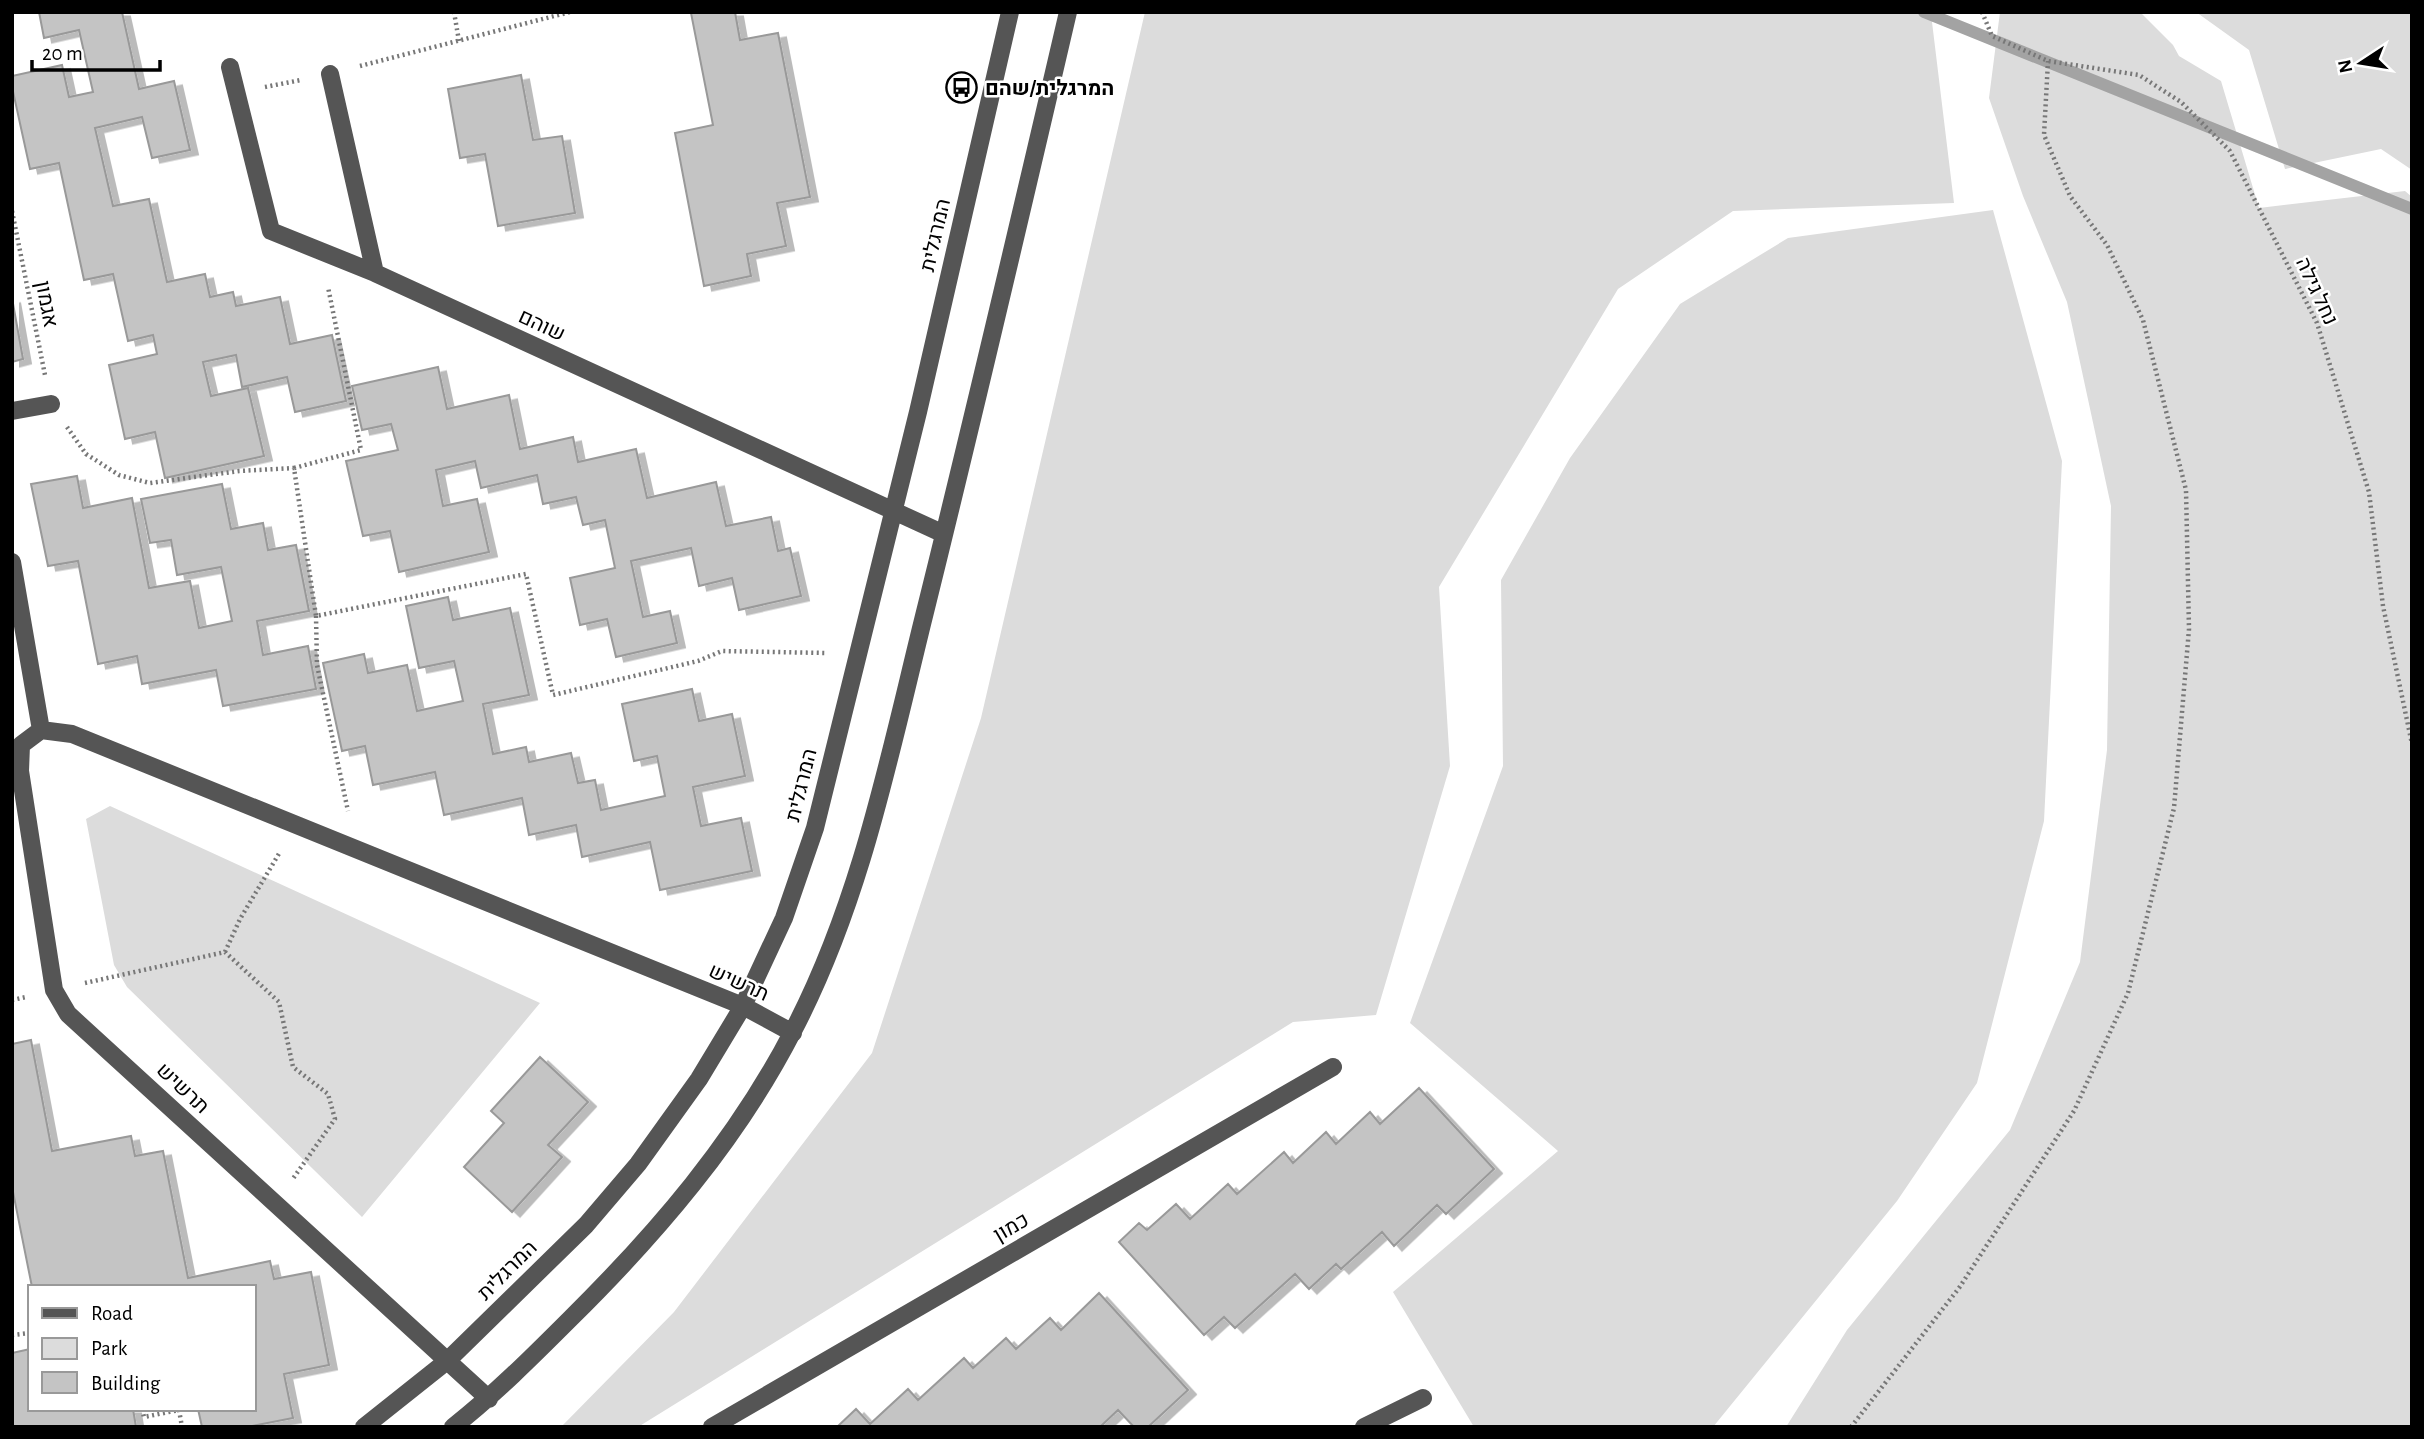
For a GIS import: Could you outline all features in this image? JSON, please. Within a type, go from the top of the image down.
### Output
[{"type":"street","name":"המרגלית","points":[[364,1427],[447,1361],[586,1225],[638,1164],[699,1079],[743,1006],[784,918],[814,828],[858,654],[1010,12]]},
{"type":"street","points":[[453,1427],[489,1399],[626,1264],[682,1199],[746,1109],[793,1033],[836,939],[868,844],[1068,12]]},
{"type":"street","name":"שוהם","points":[[230,67],[271,231],[375,273],[944,534]]},
{"type":"street","points":[[330,74],[375,273]]},
{"type":"street","points":[[12,411],[51,404]]},
{"type":"street","points":[[12,562],[41,730]]},
{"type":"street","name":"תרשיש","points":[[489,1399],[68,1014],[54,990],[20,771],[21,745],[41,730],[72,734],[743,1006],[793,1033]]},
{"type":"street","name":"כמון","points":[[712,1427],[1334,1067]]},
{"type":"street","points":[[1364,1427],[1423,1398]]},
{"type":"path","points":[[454,12],[459,41]]},
{"type":"path","points":[[236,92],[330,74],[570,12]]},
{"type":"path","name":"נחל גילה","points":[[1982,12],[1992,36],[2048,61],[2139,75],[2180,102],[2230,151],[2317,323],[2369,492],[2383,606],[2412,744]]},
{"type":"path","points":[[1851,1427],[1959,1288],[2074,1111],[2128,993],[2174,808],[2189,629],[2186,490],[2143,320],[2107,245],[2070,196],[2044,135],[2048,61]]},
{"type":"path","name":"אגמון","points":[[12,211],[51,404]]},
{"type":"path","points":[[51,404],[86,454],[119,475],[150,483],[239,471],[293,468],[362,450],[321,251]]},
{"type":"path","points":[[293,468],[316,616],[317,665],[356,849]]},
{"type":"path","points":[[316,616],[526,574],[553,695],[698,661],[722,651],[858,654]]},
{"type":"path","points":[[225,952],[240,919],[296,825]]},
{"type":"path","points":[[12,1000],[225,952]]},
{"type":"path","points":[[225,952],[279,1002],[293,1067],[328,1094],[335,1119],[276,1204]]},
{"type":"path","points":[[142,1411],[144,1417],[174,1411]]},
{"type":"green space","points":[[1145,12],[1946,12],[1932,22],[1954,203],[1733,211],[1618,289],[1439,587],[1450,766],[1376,1015],[1293,1022],[638,1427],[561,1427],[674,1312],[872,1053],[981,718]]},
{"type":"green space","points":[[2000,12],[2140,12],[2173,45],[2179,56],[2221,81],[2259,208],[2405,191],[2412,197],[2412,1427],[1786,1427],[1847,1330],[2010,1130],[2080,962],[2107,750],[2111,506],[2067,302],[2023,196],[1989,98]]},
{"type":"green space","points":[[2196,12],[2412,12],[2412,170],[2381,149],[2285,169],[2249,50]]},
{"type":"green space","points":[[1993,210],[2062,461],[2044,821],[1977,1083],[1897,1201],[1713,1427],[1474,1427],[1393,1292],[1558,1151],[1410,1023],[1503,766],[1501,580],[1570,458],[1680,304],[1788,238]]},
{"type":"green space","points":[[110,806],[540,1003],[362,1217],[127,987],[114,965],[86,819]]},
{"type":"building","points":[[39,12],[122,12],[139,89],[174,81],[190,150],[152,158],[142,117],[95,128],[113,206],[149,199],[167,282],[205,274],[210,297],[233,292],[236,306],[280,297],[290,344],[332,335],[346,401],[295,412],[287,377],[242,387],[236,355],[203,362],[211,396],[248,388],[264,456],[165,478],[155,432],[125,439],[109,365],[157,354],[153,335],[128,341],[113,274],[84,280],[59,163],[30,169],[12,76],[62,65],[69,97],[93,92],[79,30],[44,38]]},
{"type":"building","points":[[735,12],[740,40],[778,33],[810,197],[777,203],[786,246],[747,254],[751,276],[704,286],[675,133],[713,125],[691,13]]},
{"type":"building","points":[[521,75],[533,140],[562,136],[575,213],[498,226],[485,154],[460,158],[448,89]]},
{"type":"building","points":[[12,298],[23,359],[12,362]]},
{"type":"building","points":[[438,367],[447,409],[509,395],[520,449],[573,437],[578,462],[636,449],[647,498],[716,482],[726,526],[771,517],[778,551],[790,548],[801,596],[739,610],[732,578],[699,586],[691,548],[631,561],[643,617],[670,611],[677,643],[616,657],[607,619],[580,625],[570,578],[615,568],[605,520],[583,525],[576,497],[543,504],[537,475],[481,488],[475,461],[436,470],[443,506],[477,499],[489,552],[399,572],[390,531],[363,536],[346,461],[398,450],[391,424],[362,430],[352,386]]},
{"type":"building","points":[[77,476],[83,508],[132,498],[149,588],[190,581],[199,628],[232,621],[221,567],[177,575],[171,540],[150,543],[141,499],[222,484],[231,529],[263,523],[268,550],[296,545],[309,611],[257,621],[263,655],[308,646],[316,689],[223,706],[216,670],[142,684],[137,656],[98,664],[78,561],[48,566],[31,484]]},
{"type":"building","points":[[448,597],[453,620],[510,608],[529,695],[483,704],[493,754],[526,747],[529,762],[571,753],[578,783],[595,780],[601,810],[665,796],[657,756],[634,761],[622,704],[692,689],[699,721],[732,714],[745,776],[693,787],[701,826],[741,818],[752,871],[660,890],[650,842],[582,857],[576,825],[529,835],[522,798],[444,815],[435,772],[373,785],[365,746],[342,751],[323,663],[364,654],[368,673],[407,665],[417,711],[463,701],[454,661],[419,668],[406,606]]},
{"type":"building","points":[[31,1040],[52,1151],[131,1136],[135,1156],[163,1151],[188,1278],[270,1261],[274,1279],[311,1272],[329,1365],[284,1374],[293,1418],[247,1427],[202,1427],[198,1411],[256,1411],[256,1285],[32,1285],[12,1187],[12,1044]]},
{"type":"building","points":[[540,1057],[588,1102],[548,1145],[562,1157],[512,1212],[464,1167],[504,1123],[491,1111]]},
{"type":"building","points":[[1419,1088],[1494,1169],[1446,1214],[1437,1205],[1394,1246],[1382,1232],[1341,1269],[1336,1264],[1309,1289],[1295,1274],[1235,1328],[1224,1317],[1204,1335],[1119,1242],[1139,1223],[1147,1230],[1176,1204],[1190,1219],[1228,1184],[1237,1194],[1284,1152],[1293,1163],[1326,1132],[1336,1144],[1370,1112],[1380,1124]]},
{"type":"building","points":[[1099,1293],[1188,1390],[1148,1427],[1134,1427],[1118,1410],[1100,1427],[837,1427],[856,1409],[870,1424],[908,1389],[918,1400],[964,1358],[973,1368],[1006,1338],[1016,1349],[1050,1318],[1061,1330]]},
{"type":"building","points":[[28,1349],[28,1411],[133,1411],[136,1427],[12,1427],[12,1353]]},
{"type":"waterway","points":[[1924,12],[2412,209]]},
{"type":"place","name":"המרגלית/שהם","points":[[962,88]]}]
